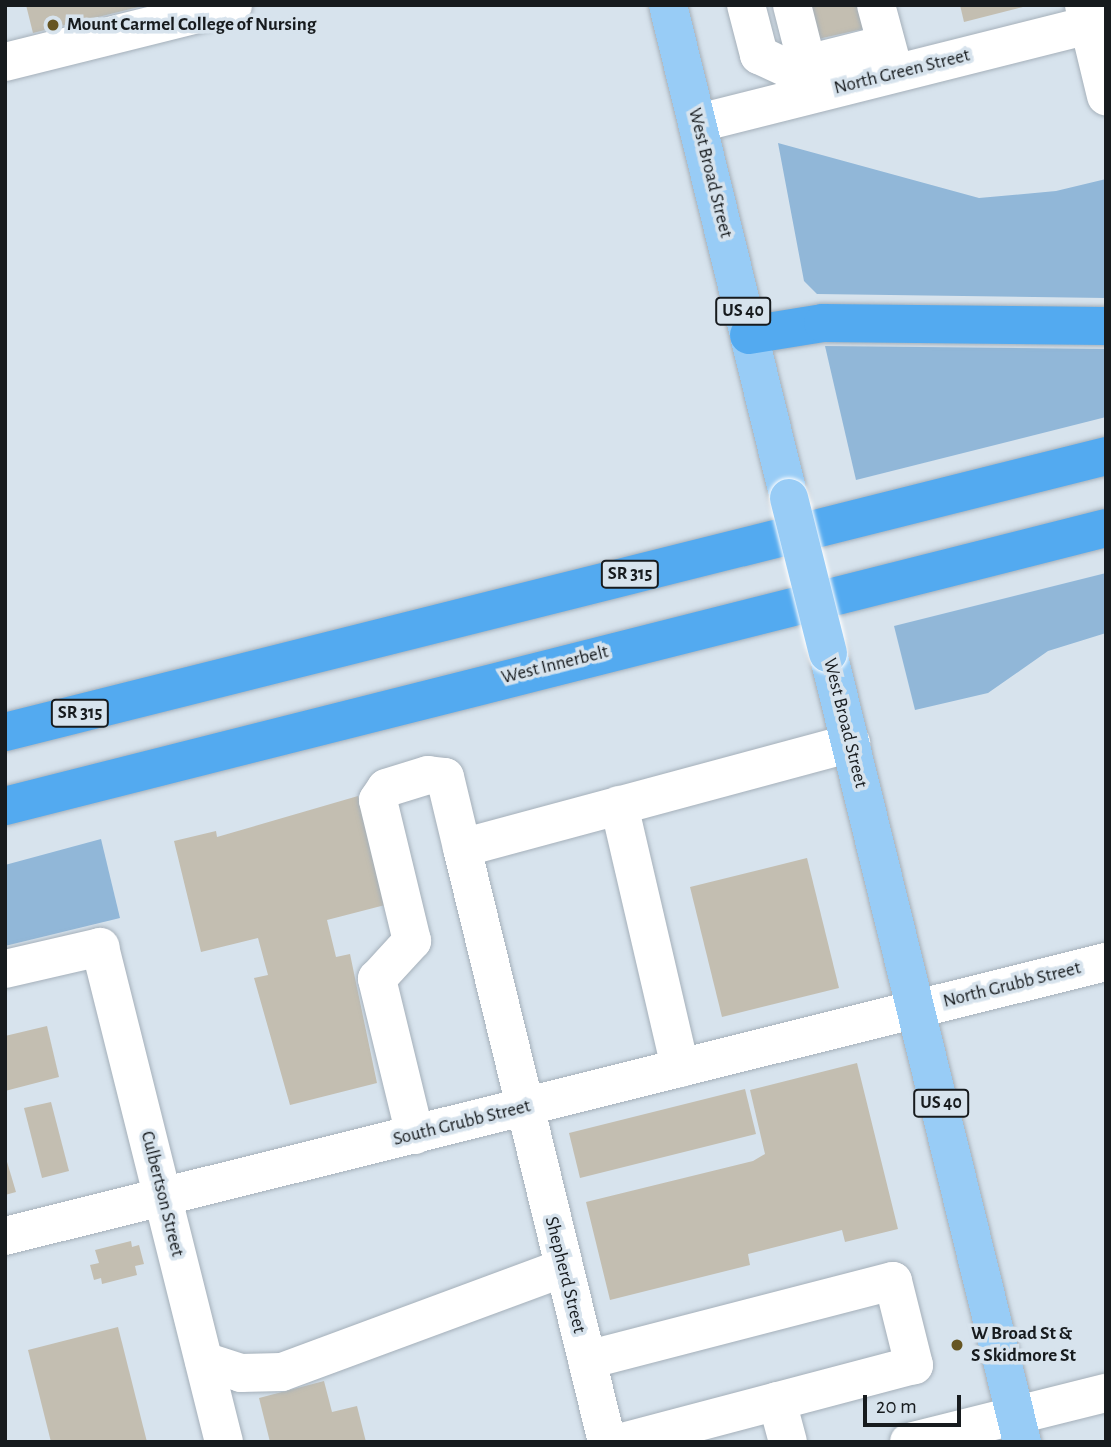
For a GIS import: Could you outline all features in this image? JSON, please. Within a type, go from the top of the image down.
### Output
[{"type":"highway","points":[[749,335],[823,323],[1106,326]]},
{"type":"highway","name":"SR 315","points":[[5,732],[1106,456]]},
{"type":"highway","name":"West Innerbelt","points":[[5,806],[1106,528]]},
{"type":"highway","points":[[5,715],[154,694]]},
{"type":"main road","name":"West Broad Street","points":[[668,5],[789,498],[919,1008],[1018,1429]]},
{"type":"street","points":[[5,62],[180,12],[233,5]]},
{"type":"street","points":[[746,5],[758,55],[796,77]]},
{"type":"street","points":[[792,5],[796,77]]},
{"type":"street","points":[[876,5],[890,59]]},
{"type":"street","points":[[1093,17],[1106,96]]},
{"type":"street","name":"North Green Street","points":[[699,123],[796,77],[1093,17]]},
{"type":"street","points":[[462,848],[851,743]]},
{"type":"street","name":"Shepherd Street","points":[[415,1135],[377,979],[412,941],[378,800],[386,788],[428,775],[445,778],[523,1107],[607,1442]]},
{"type":"street","points":[[619,805],[680,1068]]},
{"type":"street","name":"Culbertson Street","points":[[5,970],[100,947],[224,1442]]},
{"type":"street","name":"North Grubb Street","points":[[919,1008],[1106,962]]},
{"type":"street","name":"South Grubb Street","points":[[5,1236],[919,1008]]},
{"type":"street","points":[[204,1361],[241,1373],[282,1373],[564,1268]]},
{"type":"street","points":[[587,1360],[894,1281],[914,1364],[623,1442]]},
{"type":"street","points":[[909,1442],[1018,1429],[1106,1393]]},
{"type":"street","points":[[777,1401],[788,1442]]},
{"type":"shaded area","points":[[778,143],[979,198],[1056,191],[1106,179],[1106,298],[817,294],[804,281]]},
{"type":"shaded area","points":[[825,346],[1106,349],[1106,417],[856,480]]},
{"type":"shaded area","points":[[1106,573],[1106,633],[1048,651],[988,693],[915,710],[894,626]]},
{"type":"shaded area","points":[[101,839],[120,918],[5,946],[5,865]]},
{"type":"building","points":[[26,5],[143,5],[143,6],[33,33]]},
{"type":"building","points":[[821,5],[858,5],[863,29],[809,41],[802,9]]},
{"type":"building","points":[[960,5],[1027,5],[1027,6],[964,22]]},
{"type":"building","points":[[358,796],[385,905],[327,920],[336,957],[350,954],[377,1083],[290,1105],[254,978],[268,975],[258,938],[201,952],[174,841],[216,831],[217,837]]},
{"type":"building","points":[[807,858],[839,988],[722,1017],[690,887]]},
{"type":"building","points":[[47,1026],[59,1077],[5,1091],[5,1036]]},
{"type":"building","points":[[857,1063],[898,1229],[845,1242],[842,1230],[748,1254],[750,1265],[610,1300],[586,1202],[753,1161],[765,1154],[750,1090]]},
{"type":"building","points":[[745,1089],[756,1134],[580,1178],[569,1133]]},
{"type":"building","points":[[51,1102],[69,1171],[42,1178],[24,1108]]},
{"type":"building","points":[[5,1155],[16,1192],[5,1195]]},
{"type":"building","points":[[131,1241],[132,1247],[139,1245],[144,1264],[135,1266],[137,1275],[102,1284],[101,1278],[94,1280],[90,1265],[99,1263],[95,1250]]},
{"type":"building","points":[[118,1327],[147,1442],[51,1442],[28,1350]]},
{"type":"building","points":[[324,1381],[332,1412],[357,1406],[366,1442],[270,1442],[259,1398]]},
{"type":"place","name":"Mount Carmel College of Nursing","points":[[53,25]]},
{"type":"place","name":"W Broad St & S Skidmore St","points":[[957,1345]]}]
